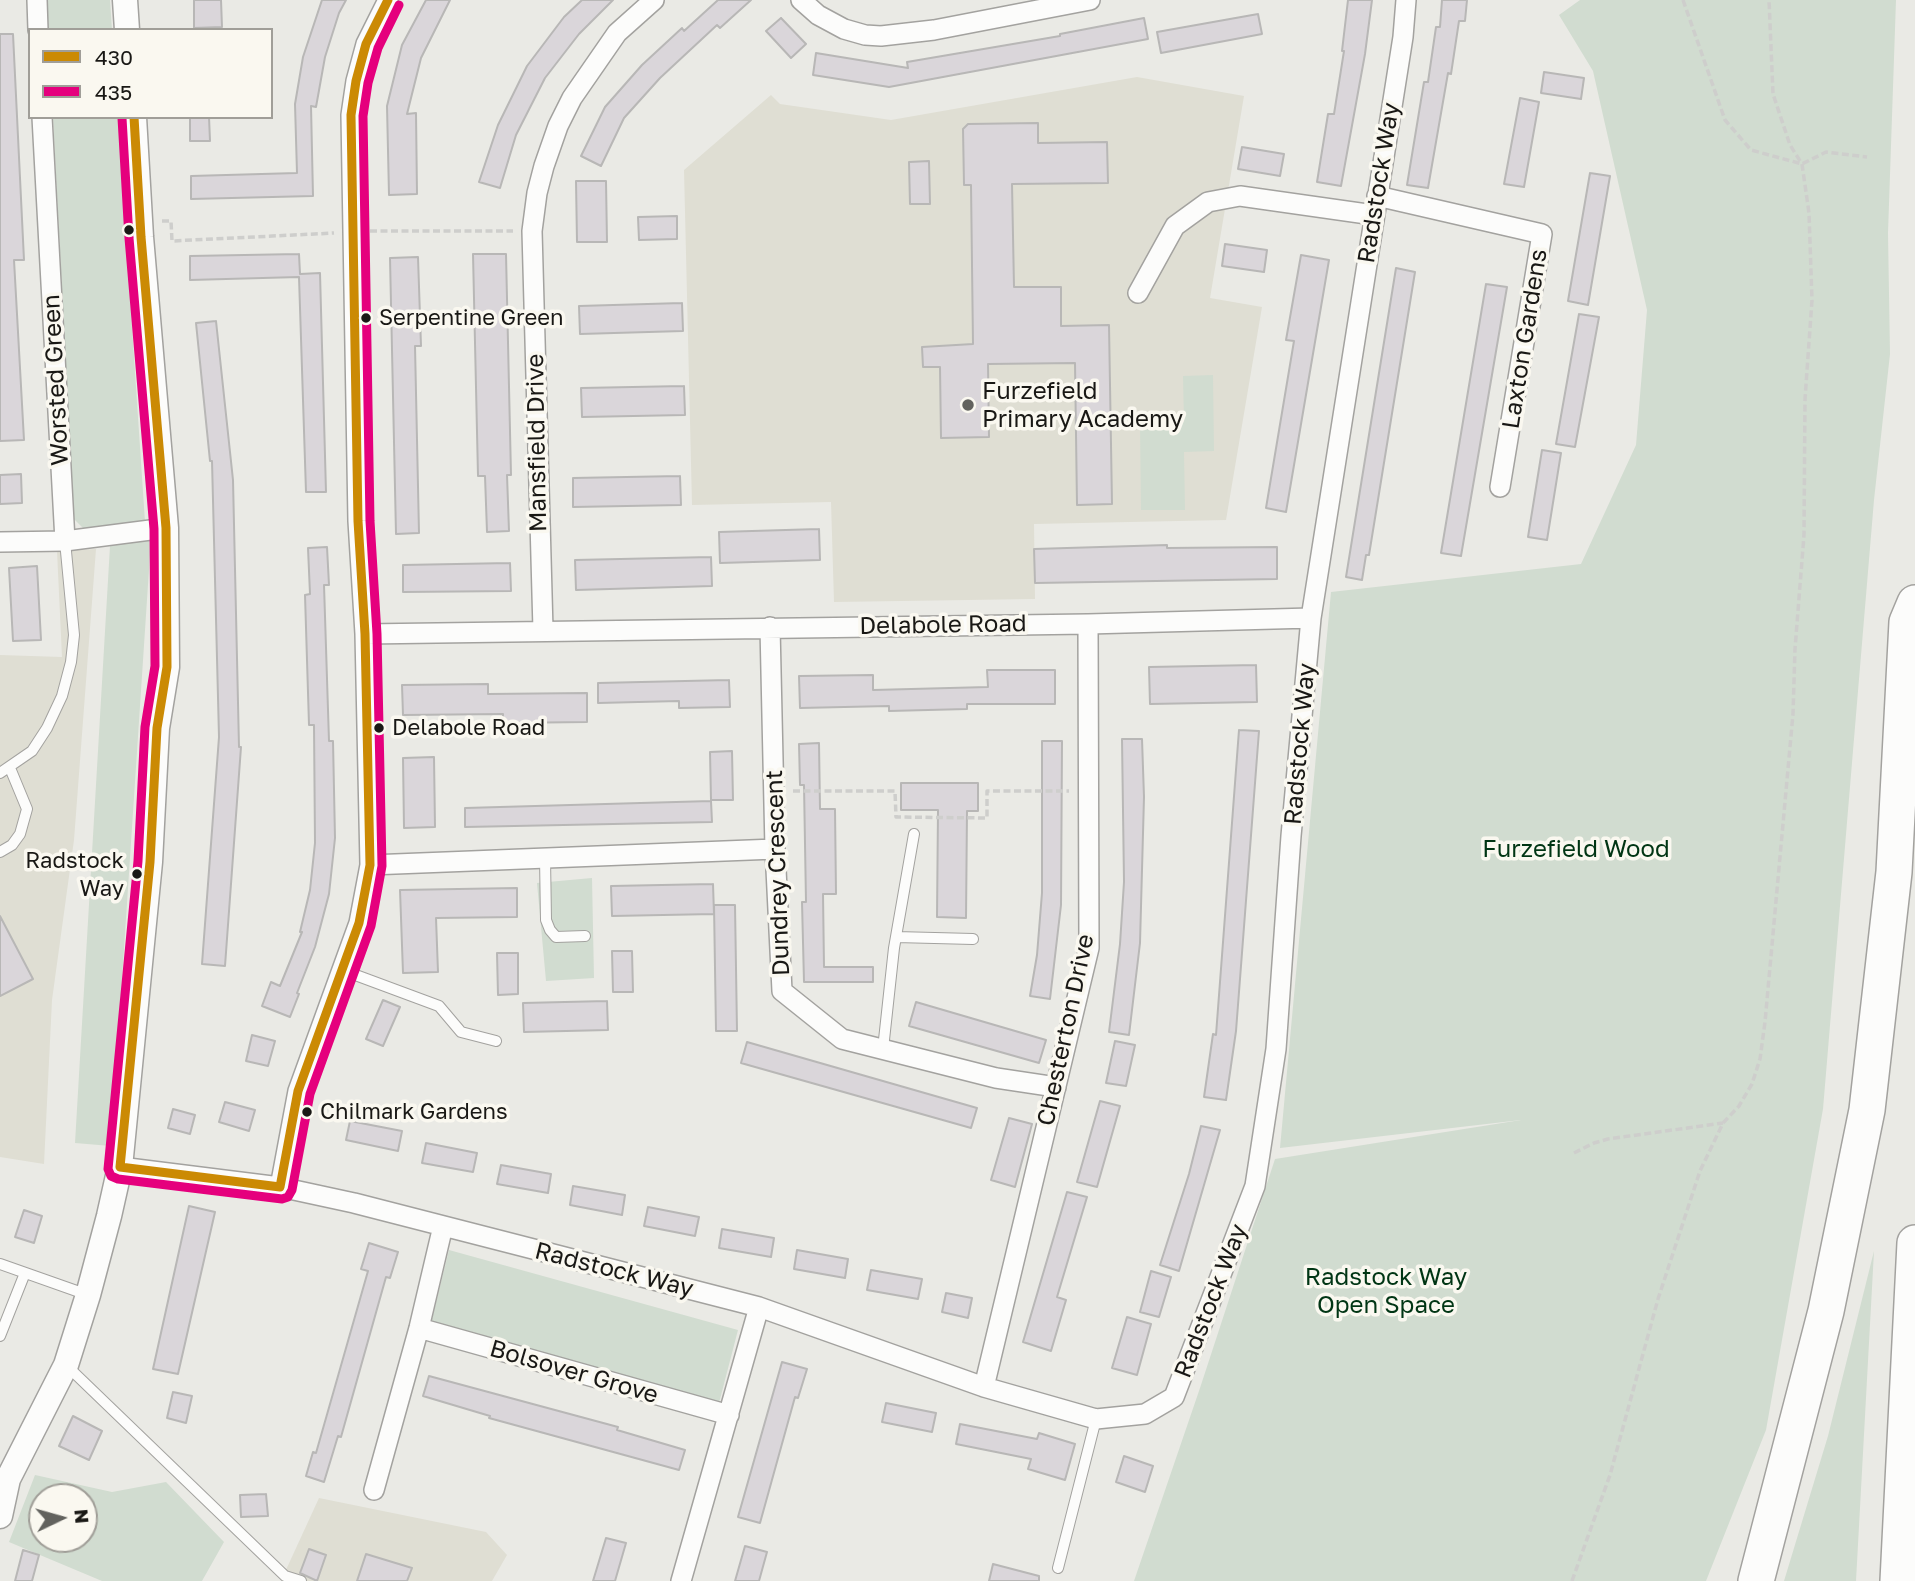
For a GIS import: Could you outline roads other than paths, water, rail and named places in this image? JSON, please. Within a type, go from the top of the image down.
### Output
[{"type":"highway","points":[[1756,1581],[1826,1311],[1867,1110],[1894,872],[1908,622],[1915,603]]},
{"type":"highway","points":[[1898,1581],[1915,1243]]},
{"type":"street","points":[[37,0],[38,28]]},
{"type":"street","points":[[125,0],[127,28]]},
{"type":"street","points":[[280,1187],[298,1091],[359,923],[370,865],[365,634],[358,521],[351,115],[356,81],[366,44],[388,0]]},
{"type":"street","name":"Mansfield Drive","points":[[543,630],[532,231],[544,166],[558,126],[572,99],[617,33],[654,0]]},
{"type":"street","points":[[801,0],[818,15],[844,29],[881,36],[934,30],[1090,0]]},
{"type":"street","name":"Radstock Way","points":[[120,1167],[280,1187],[354,1202],[759,1307],[984,1387],[1096,1419],[1145,1414],[1174,1397],[1255,1186],[1276,1049],[1291,836],[1311,618],[1403,37],[1406,0]]},
{"type":"street","name":"Worsted Green","points":[[42,119],[65,541]]},
{"type":"street","points":[[0,1516],[8,1479],[66,1365],[88,1295],[120,1167],[149,874],[157,728],[167,667],[166,528],[141,237],[134,119]]},
{"type":"street","points":[[1138,293],[1175,226],[1208,202],[1240,196],[1375,206]]},
{"type":"street","name":"Laxton Gardens","points":[[1375,206],[1542,233],[1500,487]]},
{"type":"street","points":[[0,542],[65,541],[166,528]]},
{"type":"street","name":"Delabole Road","points":[[365,634],[1088,624],[1311,618]]},
{"type":"street","name":"Chesterton Drive","points":[[984,1387],[1088,948],[1088,624]]},
{"type":"street","name":"Dundrey Crescent","points":[[770,627],[775,849],[782,991],[842,1039],[996,1078],[1056,1087]]},
{"type":"street","points":[[370,865],[775,849]]},
{"type":"street","points":[[374,1490],[419,1328],[443,1226]]},
{"type":"street","points":[[681,1581],[759,1307]]},
{"type":"street","name":"Bolsover Grove","points":[[419,1328],[729,1415]]},
{"type":"lane","points":[[0,852],[12,845],[20,834],[27,809],[5,770],[32,751],[47,728],[62,696],[71,662],[74,635],[65,541]]},
{"type":"lane","points":[[883,1049],[896,937],[914,834]]},
{"type":"lane","points":[[545,858],[545,920],[550,930],[556,937],[585,936]]},
{"type":"lane","points":[[896,937],[973,939]]},
{"type":"lane","points":[[342,970],[439,1006],[461,1032],[496,1041]]},
{"type":"lane","points":[[0,1264],[88,1295]]},
{"type":"lane","points":[[0,1336],[25,1273]]},
{"type":"lane","points":[[66,1365],[285,1576],[301,1581]]},
{"type":"lane","points":[[1058,1568],[1096,1419]]},
{"type":"place","name":"Serpentine Green","points":[[366,318]]},
{"type":"place","name":"Furzefield Primary Academy","points":[[968,405]]},
{"type":"place","name":"Delabole Road","points":[[379,728]]},
{"type":"place","name":"Radstock Way","points":[[137,874]]},
{"type":"place","name":"Chilmark Gardens","points":[[307,1112]]},
{"type":"park label","name":"Furzefield Wood","points":[[1576,849]]},
{"type":"park label","name":"Radstock Way Open Space","points":[[1386,1291]]}]
